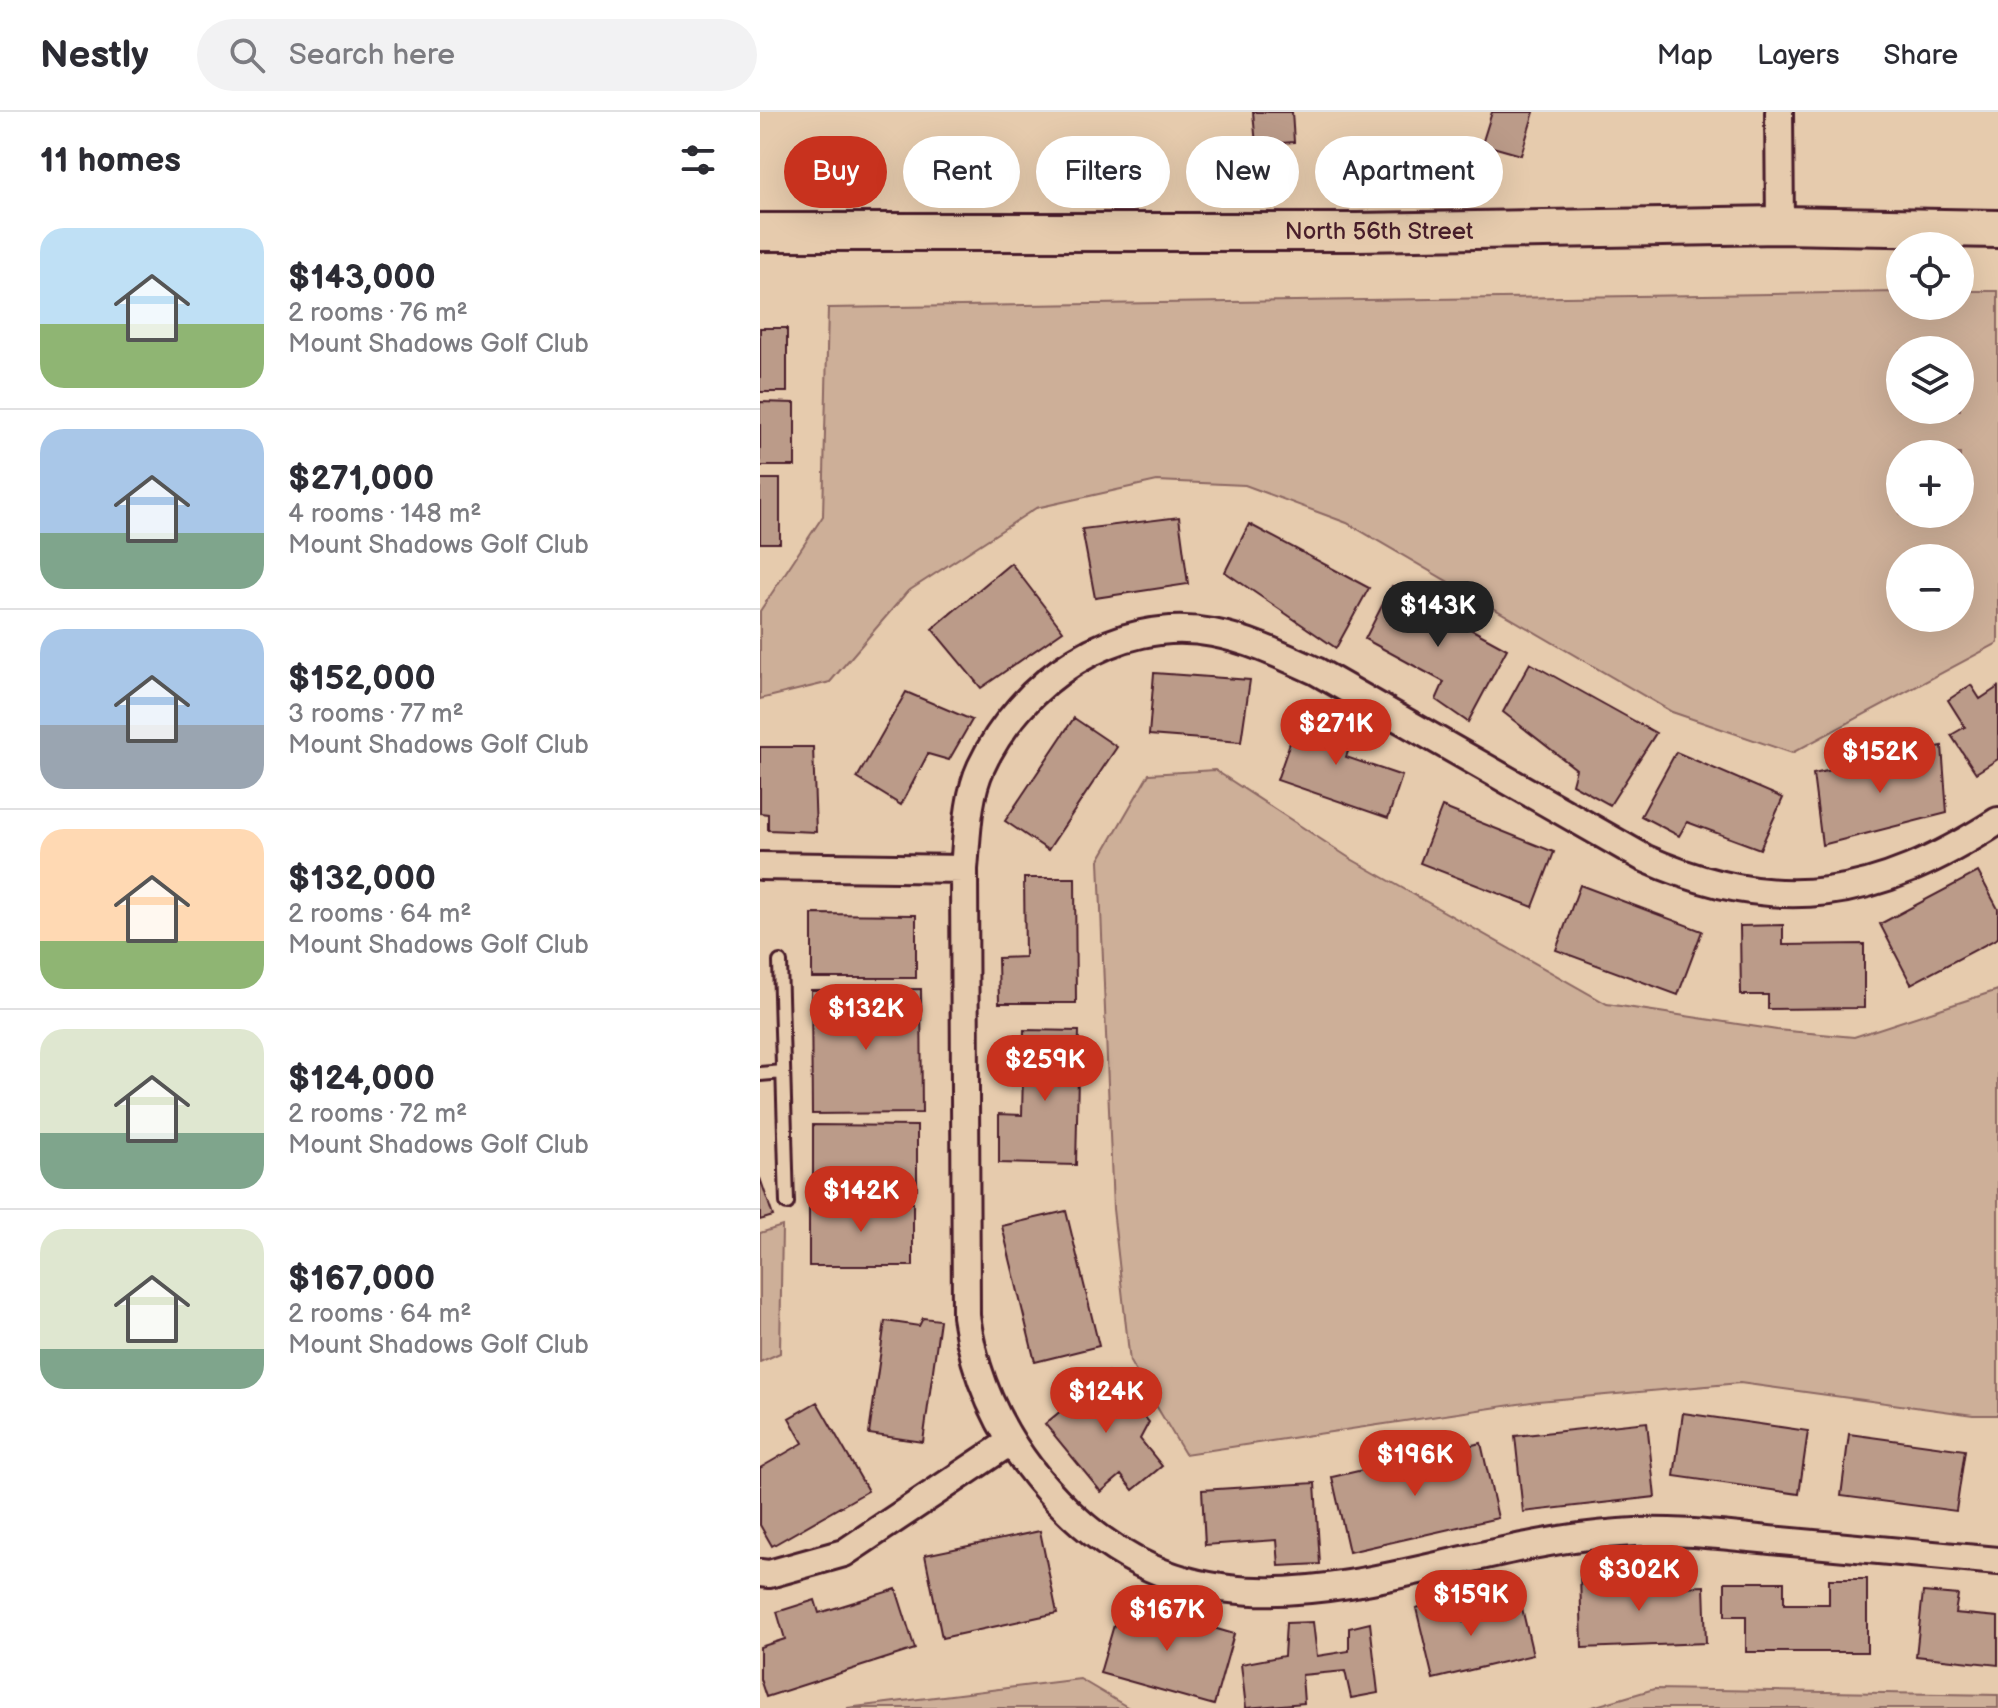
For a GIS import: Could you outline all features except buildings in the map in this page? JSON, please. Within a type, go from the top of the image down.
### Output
[{"type":"street","points":[[1779,112],[1780,225]]},
{"type":"street","name":"North 56th Street","points":[[760,232],[1372,232],[1780,225],[1998,229]]},
{"type":"street","points":[[1998,821],[1885,881],[1836,892],[1787,894],[1726,888],[1685,877],[1644,858],[1316,671],[1266,648],[1212,632],[1166,631],[1127,636],[1097,649],[1048,680],[1009,719],[980,769],[969,818],[964,869],[966,1316],[981,1384],[1010,1442],[1033,1475],[1061,1505],[1112,1547],[1154,1569],[1224,1592],[1303,1592],[1360,1584],[1535,1542],[1620,1533],[1700,1533],[1998,1561]]},
{"type":"street","points":[[760,866],[964,869]]},
{"type":"street","points":[[760,1573],[844,1553],[1010,1442]]},
{"type":"lane","points":[[780,962],[787,1203]]},
{"type":"lane","points":[[760,1074],[783,1072]]},
{"type":"shaded area","points":[[1974,291],[1998,291],[1998,643],[1792,753],[1672,712],[1347,523],[1245,485],[1157,481],[1036,508],[907,592],[830,682],[760,699],[760,611],[823,516],[828,308],[1886,292],[1886,320],[1974,320]]},
{"type":"shaded area","points":[[1215,770],[1351,859],[1607,1004],[1777,1030],[1854,1037],[1998,990],[1998,1415],[1973,1415],[1740,1383],[1538,1401],[1185,1454],[1130,1362],[1113,1209],[1099,860],[1149,774]]},
{"type":"shaded area","points":[[782,1226],[780,1353],[760,1362],[760,1233]]},
{"type":"shaded area","points":[[1080,1679],[1129,1708],[847,1708]]},
{"type":"shaded area","points":[[1654,1689],[1998,1695],[1998,1708],[1589,1708]]}]
